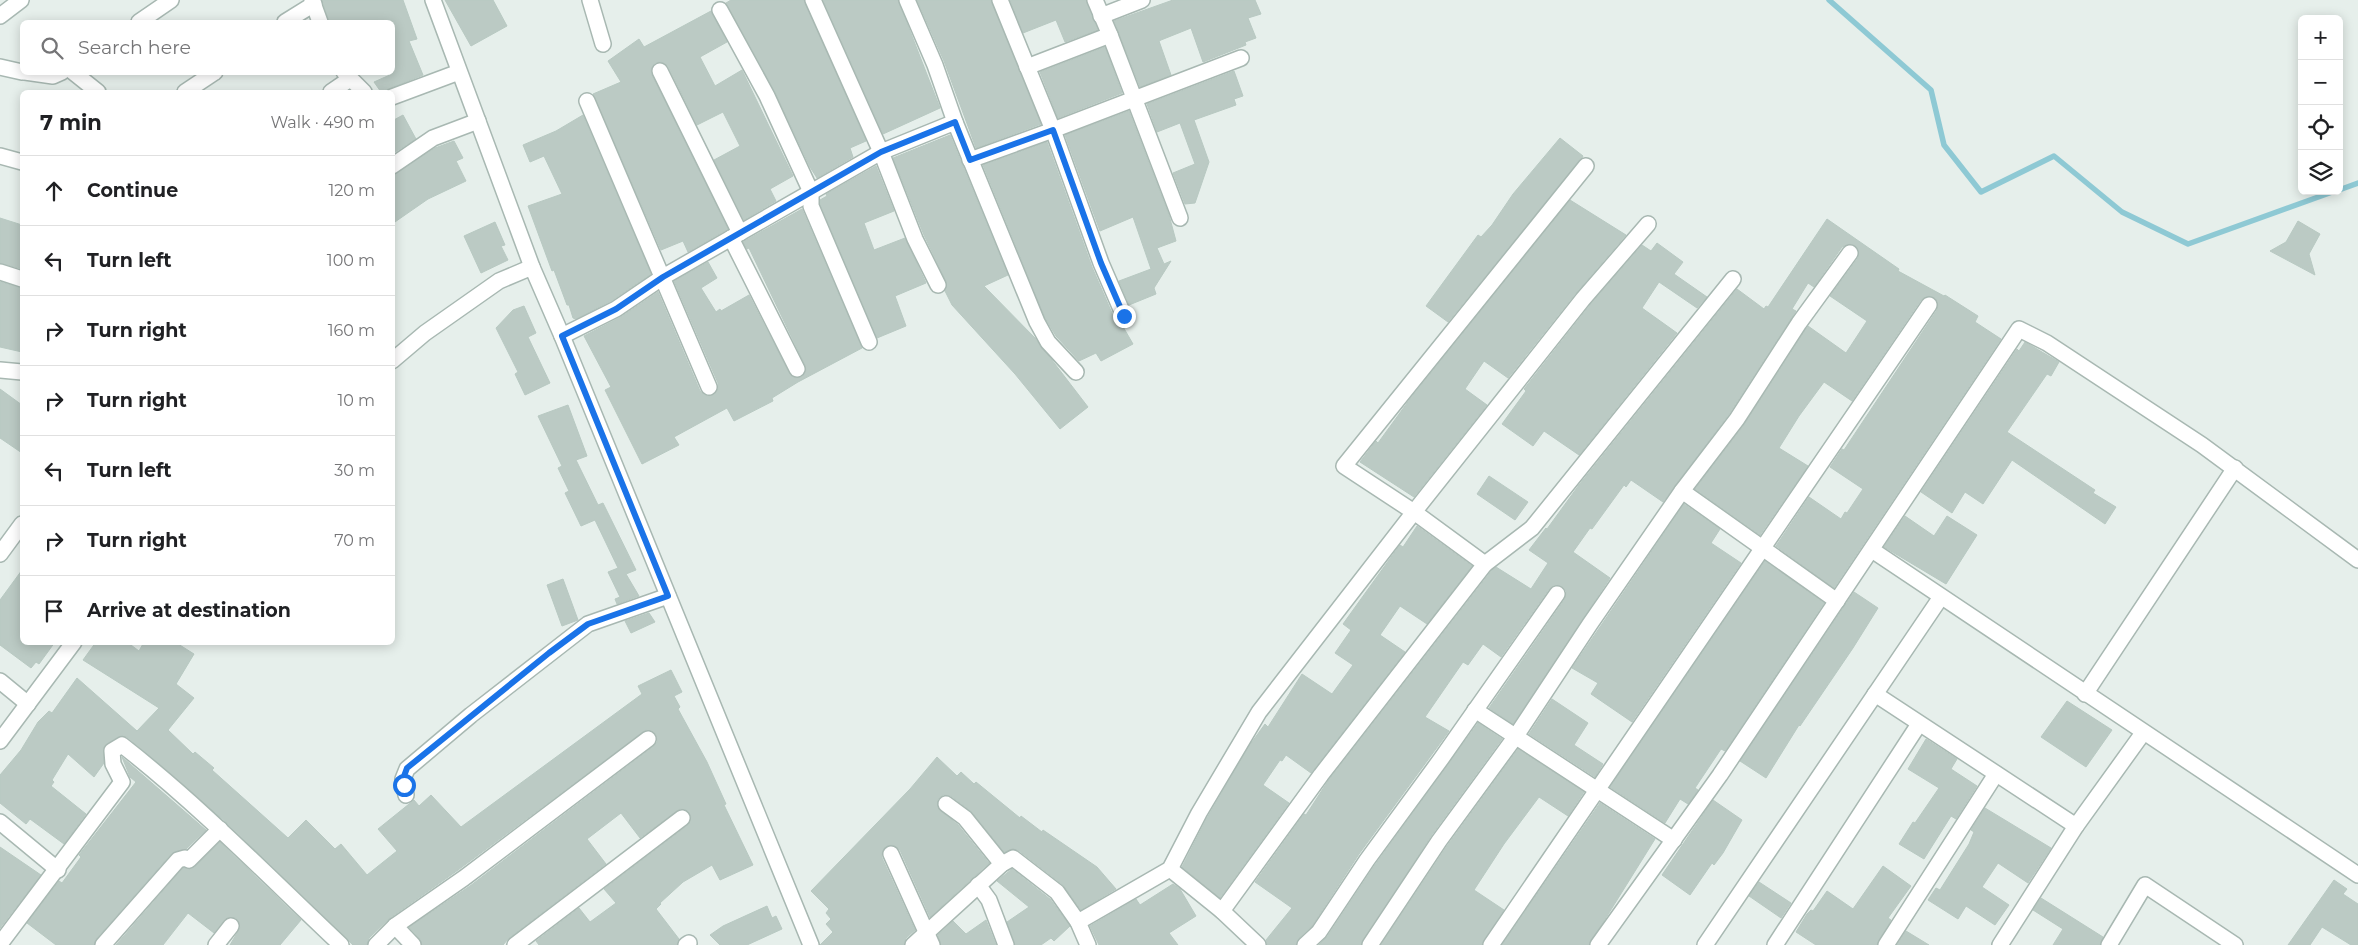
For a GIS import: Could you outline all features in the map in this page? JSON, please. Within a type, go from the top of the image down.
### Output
[{"type":"street","points":[[0,16],[21,0]]},
{"type":"street","points":[[141,20],[171,0]]},
{"type":"street","points":[[433,0],[532,267],[811,945]]},
{"type":"street","points":[[590,0],[604,44]]},
{"type":"street","points":[[813,0],[881,152],[915,239],[938,284]]},
{"type":"street","points":[[907,0],[935,65],[970,160],[1037,322],[1048,342],[1076,372]]},
{"type":"street","points":[[1000,0],[1053,130],[1101,263],[1124,316]]},
{"type":"street","points":[[1094,0],[1110,35],[1180,218]]},
{"type":"street","points":[[1101,16],[1142,0]]},
{"type":"street","points":[[288,20],[313,2],[319,20]]},
{"type":"street","points":[[720,10],[766,96],[811,192],[811,206],[869,342]]},
{"type":"street","points":[[1027,67],[1110,35]]},
{"type":"street","points":[[970,160],[1241,58]]},
{"type":"street","points":[[0,67],[20,71]]},
{"type":"street","points":[[660,71],[797,370]]},
{"type":"street","points":[[395,96],[459,72]]},
{"type":"street","points":[[77,75],[96,90]]},
{"type":"street","points":[[188,90],[211,75]]},
{"type":"street","points":[[333,90],[347,76],[362,90]]},
{"type":"street","points":[[586,101],[709,387]]},
{"type":"street","points":[[395,164],[433,138],[478,121]]},
{"type":"street","points":[[562,336],[616,309],[663,277],[881,152],[955,122]]},
{"type":"street","points":[[0,156],[20,161]]},
{"type":"street","points":[[1485,564],[1414,512],[1344,466],[1586,166]]},
{"type":"street","points":[[1078,922],[1170,869],[1199,813],[1259,712],[1414,512],[1577,307],[1648,224]]},
{"type":"street","points":[[1370,945],[1439,841],[1516,736],[1682,491],[1737,418],[1799,323],[1850,252]]},
{"type":"street","points":[[395,358],[425,333],[485,291],[500,281],[532,267]]},
{"type":"street","points":[[0,272],[20,278]]},
{"type":"street","points":[[1222,911],[1321,775],[1485,564],[1532,528],[1733,279]]},
{"type":"street","points":[[1490,945],[1929,305]]},
{"type":"street","points":[[1598,945],[1674,840],[2020,330],[2047,343],[2110,383],[2235,468],[2358,560]]},
{"type":"street","points":[[0,370],[20,372]]},
{"type":"street","points":[[2085,694],[2235,468]]},
{"type":"street","points":[[1682,491],[1838,600]]},
{"type":"street","points":[[0,554],[20,527]]},
{"type":"street","points":[[1872,550],[2358,875]]},
{"type":"street","points":[[1304,945],[1319,932],[1367,860],[1476,710],[1557,594]]},
{"type":"street","points":[[406,795],[403,779],[407,768],[549,653],[588,624],[668,596]]},
{"type":"street","points":[[1705,945],[1941,597]]},
{"type":"street","points":[[0,741],[72,645]]},
{"type":"street","points":[[0,682],[28,704]]},
{"type":"street","points":[[1875,694],[2076,826]]},
{"type":"street","points":[[1476,710],[1674,840]]},
{"type":"street","points":[[1775,945],[1919,724]]},
{"type":"street","points":[[2000,945],[2076,826],[2144,733]]},
{"type":"street","points":[[376,945],[395,926],[552,812],[603,771],[648,739]]},
{"type":"street","points":[[8,942],[122,782],[113,764],[112,751],[122,745],[158,773],[220,829],[340,945]]},
{"type":"street","points":[[1886,945],[1996,774]]},
{"type":"street","points":[[946,804],[965,818],[1002,864]]},
{"type":"street","points":[[515,945],[682,818]]},
{"type":"street","points":[[0,822],[58,870]]},
{"type":"street","points":[[103,945],[178,860],[185,858],[189,860],[220,829]]},
{"type":"street","points":[[891,854],[929,938]]},
{"type":"street","points":[[913,945],[929,938],[978,885],[1002,864],[1013,858],[1057,892],[1078,922],[1088,945]]},
{"type":"street","points":[[1170,869],[1222,911],[1258,945]]},
{"type":"street","points":[[978,885],[989,900],[1006,945]]},
{"type":"street","points":[[2109,945],[2145,885],[2213,939],[2235,945]]},
{"type":"street","points":[[216,945],[231,926]]},
{"type":"street","points":[[395,926],[413,945]]},
{"type":"building","points":[[322,0],[403,0],[417,39],[409,41],[423,75],[386,90],[380,90],[374,82],[390,75],[395,75],[395,20],[328,20]]},
{"type":"building","points":[[445,0],[493,0],[507,26],[471,46]]},
{"type":"building","points":[[731,0],[804,0],[866,141],[850,148],[853,157],[817,178],[775,92],[726,3]]},
{"type":"building","points":[[823,0],[898,0],[940,108],[883,134]]},
{"type":"building","points":[[917,0],[991,0],[1041,124],[976,148],[944,61]]},
{"type":"building","points":[[1010,0],[1086,0],[1098,30],[1065,42],[1056,20],[1023,33]]},
{"type":"building","points":[[1173,0],[1255,0],[1261,14],[1248,18],[1256,38],[1245,42],[1246,45],[1203,62],[1191,28],[1161,40],[1159,41],[1171,75],[1140,87],[1114,21]]},
{"type":"building","points":[[711,11],[727,42],[700,57],[715,86],[742,70],[793,176],[770,189],[776,201],[744,220],[714,160],[740,146],[723,112],[697,125],[668,66],[661,62],[655,63],[651,70],[652,75],[728,229],[688,252],[683,241],[661,250],[593,94],[621,82],[608,61],[639,39],[644,47]]},
{"type":"building","points":[[1105,47],[1122,93],[1058,118],[1040,72]]},
{"type":"building","points":[[1234,71],[1243,96],[1234,99],[1236,105],[1194,120],[1209,162],[1195,203],[1185,204],[1173,173],[1195,164],[1180,123],[1157,132],[1147,104]]},
{"type":"building","points":[[1129,111],[1169,215],[1176,241],[1157,248],[1164,264],[1171,261],[1154,288],[1156,294],[1129,305],[1119,281],[1151,269],[1133,217],[1100,231],[1065,135]]},
{"type":"building","points":[[403,115],[416,139],[395,152],[395,119]]},
{"type":"building","points":[[583,115],[651,274],[611,301],[576,319],[573,318],[569,305],[567,305],[554,270],[552,271],[528,206],[562,194],[544,156],[530,162],[523,145],[556,131]]},
{"type":"building","points":[[950,135],[1008,275],[984,286],[1035,338],[1088,407],[1060,429],[1015,374],[952,305],[945,291],[946,281],[924,235],[893,158]]},
{"type":"building","points":[[1560,138],[1583,156],[1582,158],[1448,322],[1426,306],[1478,235],[1481,237],[1492,225],[1513,194]]},
{"type":"building","points":[[454,141],[463,158],[456,161],[466,181],[428,199],[395,222],[395,173],[435,148]]},
{"type":"building","points":[[1047,142],[1092,267],[1115,320],[1122,325],[1133,344],[1101,361],[1096,353],[1079,361],[1056,336],[1045,318],[983,165]]},
{"type":"building","points":[[876,166],[894,211],[864,223],[874,250],[905,238],[926,283],[895,296],[906,326],[877,338],[820,204],[820,200],[827,196],[826,194]]},
{"type":"building","points":[[1570,200],[1626,235],[1576,293],[1508,378],[1484,361],[1465,389],[1487,405],[1414,497],[1360,462],[1376,441],[1378,443],[1410,399]]},
{"type":"building","points":[[802,209],[862,348],[798,382],[772,398],[773,401],[734,421],[727,408],[674,437],[679,445],[642,464],[605,390],[611,387],[584,336],[621,317],[658,292],[700,391],[707,396],[713,395],[718,389],[718,383],[674,281],[708,262],[717,278],[701,288],[716,312],[749,295],[789,373],[796,378],[802,377],[806,370],[805,365],[749,248],[747,249],[743,242]]},
{"type":"building","points":[[0,218],[20,224],[20,268],[0,263]]},
{"type":"building","points":[[1827,219],[1899,269],[1898,271],[1945,295],[1978,316],[1975,322],[2001,339],[1834,588],[1776,546],[1809,497],[1841,519],[1863,489],[1830,467],[1842,449],[1844,450],[1937,310],[1938,305],[1935,298],[1929,296],[1921,300],[1852,401],[1824,382],[1799,416],[1779,448],[1808,466],[1760,535],[1695,489],[1744,425],[1808,326],[1846,353],[1867,321],[1830,296],[1858,258],[1858,249],[1850,244],[1842,247],[1814,287],[1808,283],[1792,309],[1796,311],[1729,414],[1663,502],[1631,480],[1626,487],[1624,485],[1573,552],[1610,578],[1513,724],[1489,708],[1565,599],[1566,591],[1558,585],[1549,589],[1501,657],[1483,644],[1468,665],[1463,662],[1425,717],[1449,731],[1359,854],[1312,926],[1299,938],[1296,945],[1267,945],[1266,940],[1292,908],[1255,882],[1304,814],[1306,815],[1328,781],[1493,569],[1496,567],[1531,589],[1548,563],[1529,550],[1579,485],[1737,289],[1764,309],[1766,306],[1768,307]]},
{"type":"building","points":[[2298,221],[2320,234],[2309,254],[2315,275],[2270,251],[2286,242]]},
{"type":"building","points":[[495,222],[505,245],[501,246],[508,260],[481,273],[464,236]]},
{"type":"building","points":[[1657,243],[1683,262],[1674,274],[1707,297],[1697,308],[1659,282],[1642,308],[1677,333],[1579,455],[1544,431],[1533,446],[1502,424],[1526,391],[1524,389],[1590,305],[1642,245],[1651,251]]},
{"type":"building","points":[[0,282],[20,287],[20,352],[0,347]]},
{"type":"building","points":[[524,306],[536,333],[528,337],[550,383],[525,395],[515,374],[518,372],[496,328],[513,310]]},
{"type":"building","points":[[2025,342],[2059,362],[2051,376],[2047,374],[2007,432],[2095,490],[2093,493],[2116,507],[2105,524],[2012,460],[1983,504],[1965,492],[1952,513],[1921,492],[2017,349],[2019,351]]},
{"type":"building","points":[[0,389],[20,404],[20,452],[0,438]]},
{"type":"building","points":[[568,405],[587,456],[576,460],[598,505],[603,503],[636,570],[626,574],[639,596],[617,604],[615,599],[620,597],[608,572],[618,568],[595,520],[581,526],[565,493],[569,491],[558,468],[562,466],[538,416]]},
{"type":"building","points":[[1489,476],[1528,502],[1515,520],[1477,494]]},
{"type":"building","points":[[1684,504],[1720,529],[1711,543],[1741,563],[1632,722],[1591,694],[1598,683],[1572,668]]},
{"type":"building","points":[[1905,516],[1934,536],[1947,516],[1977,535],[1946,584],[1884,547]]},
{"type":"building","points":[[1417,526],[1472,566],[1427,624],[1400,606],[1380,635],[1405,652],[1311,773],[1286,755],[1282,761],[1280,760],[1263,785],[1289,803],[1220,898],[1182,867],[1207,818],[1249,746],[1265,724],[1268,727],[1302,674],[1332,694],[1353,665],[1335,653],[1351,630],[1343,624],[1400,545],[1403,547]]},
{"type":"building","points":[[1765,561],[1824,603],[1725,751],[1721,749],[1695,788],[1698,790],[1688,804],[1680,799],[1665,823],[1610,787]]},
{"type":"building","points":[[20,573],[20,645],[53,645],[39,664],[36,662],[31,668],[0,645],[0,600]]},
{"type":"building","points":[[563,579],[578,620],[562,626],[547,585]]},
{"type":"building","points":[[1854,592],[1878,608],[1853,648],[1799,725],[1766,778],[1740,761]]},
{"type":"building","points":[[649,613],[655,622],[631,633],[625,621]]},
{"type":"building","points":[[94,645],[131,645],[139,651],[142,645],[180,645],[194,654],[176,684],[194,698],[168,730],[193,754],[195,752],[214,768],[212,770],[288,838],[306,820],[335,849],[341,844],[367,875],[397,851],[378,829],[414,800],[419,806],[431,795],[461,827],[642,694],[638,686],[671,670],[682,692],[674,696],[680,707],[678,709],[707,762],[726,804],[724,805],[753,865],[720,880],[712,865],[683,882],[660,903],[656,909],[679,939],[677,945],[539,945],[536,941],[579,908],[590,922],[616,903],[604,889],[688,825],[691,817],[686,810],[680,809],[640,838],[621,813],[587,839],[606,864],[509,938],[503,945],[422,945],[420,939],[409,927],[470,886],[654,746],[657,742],[656,734],[646,730],[458,870],[390,918],[369,938],[367,945],[353,945],[226,822],[127,737],[118,737],[104,746],[104,763],[94,777],[68,754],[52,780],[54,782],[51,786],[86,814],[64,844],[30,819],[26,824],[0,803],[0,775],[21,750],[38,722],[49,711],[52,713],[77,678],[137,731],[159,708],[83,660]]},
{"type":"building","points":[[1552,699],[1588,723],[1574,745],[1603,764],[1595,777],[1529,734]]},
{"type":"building","points":[[2067,701],[2112,730],[2086,767],[2041,737]]},
{"type":"building","points":[[1478,723],[1502,739],[1431,836],[1361,945],[1319,945],[1327,937],[1375,865]]},
{"type":"building","points":[[1926,739],[1957,759],[1951,769],[1977,786],[1956,819],[1951,816],[1924,859],[1899,844],[1939,788],[1908,769]]},
{"type":"building","points":[[1518,749],[1584,792],[1568,816],[1539,797],[1504,844],[1474,890],[1504,910],[1482,945],[1381,945],[1447,846]]},
{"type":"building","points":[[122,757],[206,830],[186,849],[171,854],[96,939],[94,945],[56,945],[27,923],[59,881],[62,883],[81,857],[79,855],[136,782],[130,777]]},
{"type":"building","points":[[937,757],[957,776],[961,772],[1020,818],[1021,816],[1042,832],[1043,830],[1097,867],[1116,889],[1081,910],[1063,885],[1018,850],[1013,849],[1004,852],[971,811],[951,796],[943,795],[938,799],[938,808],[958,825],[989,863],[930,917],[900,850],[892,845],[887,846],[882,853],[882,858],[915,930],[906,938],[904,945],[820,945],[833,932],[826,924],[831,919],[826,913],[829,909],[811,891],[910,789]]},
{"type":"building","points":[[1713,800],[1742,820],[1723,853],[1714,865],[1712,863],[1690,895],[1662,875]]},
{"type":"building","points":[[1600,803],[1655,839],[1589,945],[1502,945]]},
{"type":"building","points":[[1985,808],[2051,848],[2028,883],[1998,863],[1982,887],[2009,905],[1995,925],[1966,906],[1958,919],[1928,900],[1936,888],[1940,890],[1969,844],[1974,832],[1971,830]]},
{"type":"building","points":[[220,842],[301,920],[280,945],[230,945],[240,928],[236,918],[227,918],[214,933],[188,913],[163,945],[116,945],[183,868],[195,867]]},
{"type":"building","points":[[0,847],[41,875],[0,928]]},
{"type":"building","points":[[1883,866],[1911,886],[1888,918],[1891,920],[1877,945],[1816,945],[1796,932],[1807,914],[1811,910],[1813,911],[1827,891],[1853,909]]},
{"type":"building","points":[[1012,869],[1050,899],[1070,926],[1054,941],[1051,938],[1041,945],[1015,945],[1007,922],[1029,907],[997,881]]},
{"type":"building","points":[[2334,880],[2347,889],[2343,894],[2358,904],[2358,945],[2351,945],[2322,927],[2310,945],[2288,945]]},
{"type":"building","points":[[1759,882],[1791,903],[1781,918],[1749,896]]},
{"type":"building","points":[[1173,884],[1180,889],[1196,916],[1169,933],[1178,945],[1099,945],[1090,926],[1136,899],[1140,905]]},
{"type":"building","points":[[2041,898],[2103,937],[2100,945],[2053,945],[2063,929],[2033,910]]},
{"type":"building","points":[[767,906],[772,918],[776,916],[782,929],[747,945],[720,945],[710,935],[723,926]]},
{"type":"building","points":[[986,920],[996,945],[941,945],[938,935],[953,921],[966,934]]},
{"type":"building","points":[[1906,931],[1929,945],[1897,945]]},
{"type":"waterway","points":[[1829,0],[1931,90],[1944,145],[1981,192],[2054,156],[2122,212],[2188,244],[2324,195]]},
{"type":"waterway","points":[[2343,189],[2358,183]]},
{"type":"route","points":[[404,785],[403,779],[407,768],[471,715],[588,624],[668,596],[562,336],[616,309],[663,277],[855,166],[881,152],[955,122],[970,160],[1053,130],[1088,221],[1101,263],[1124,316]]}]
